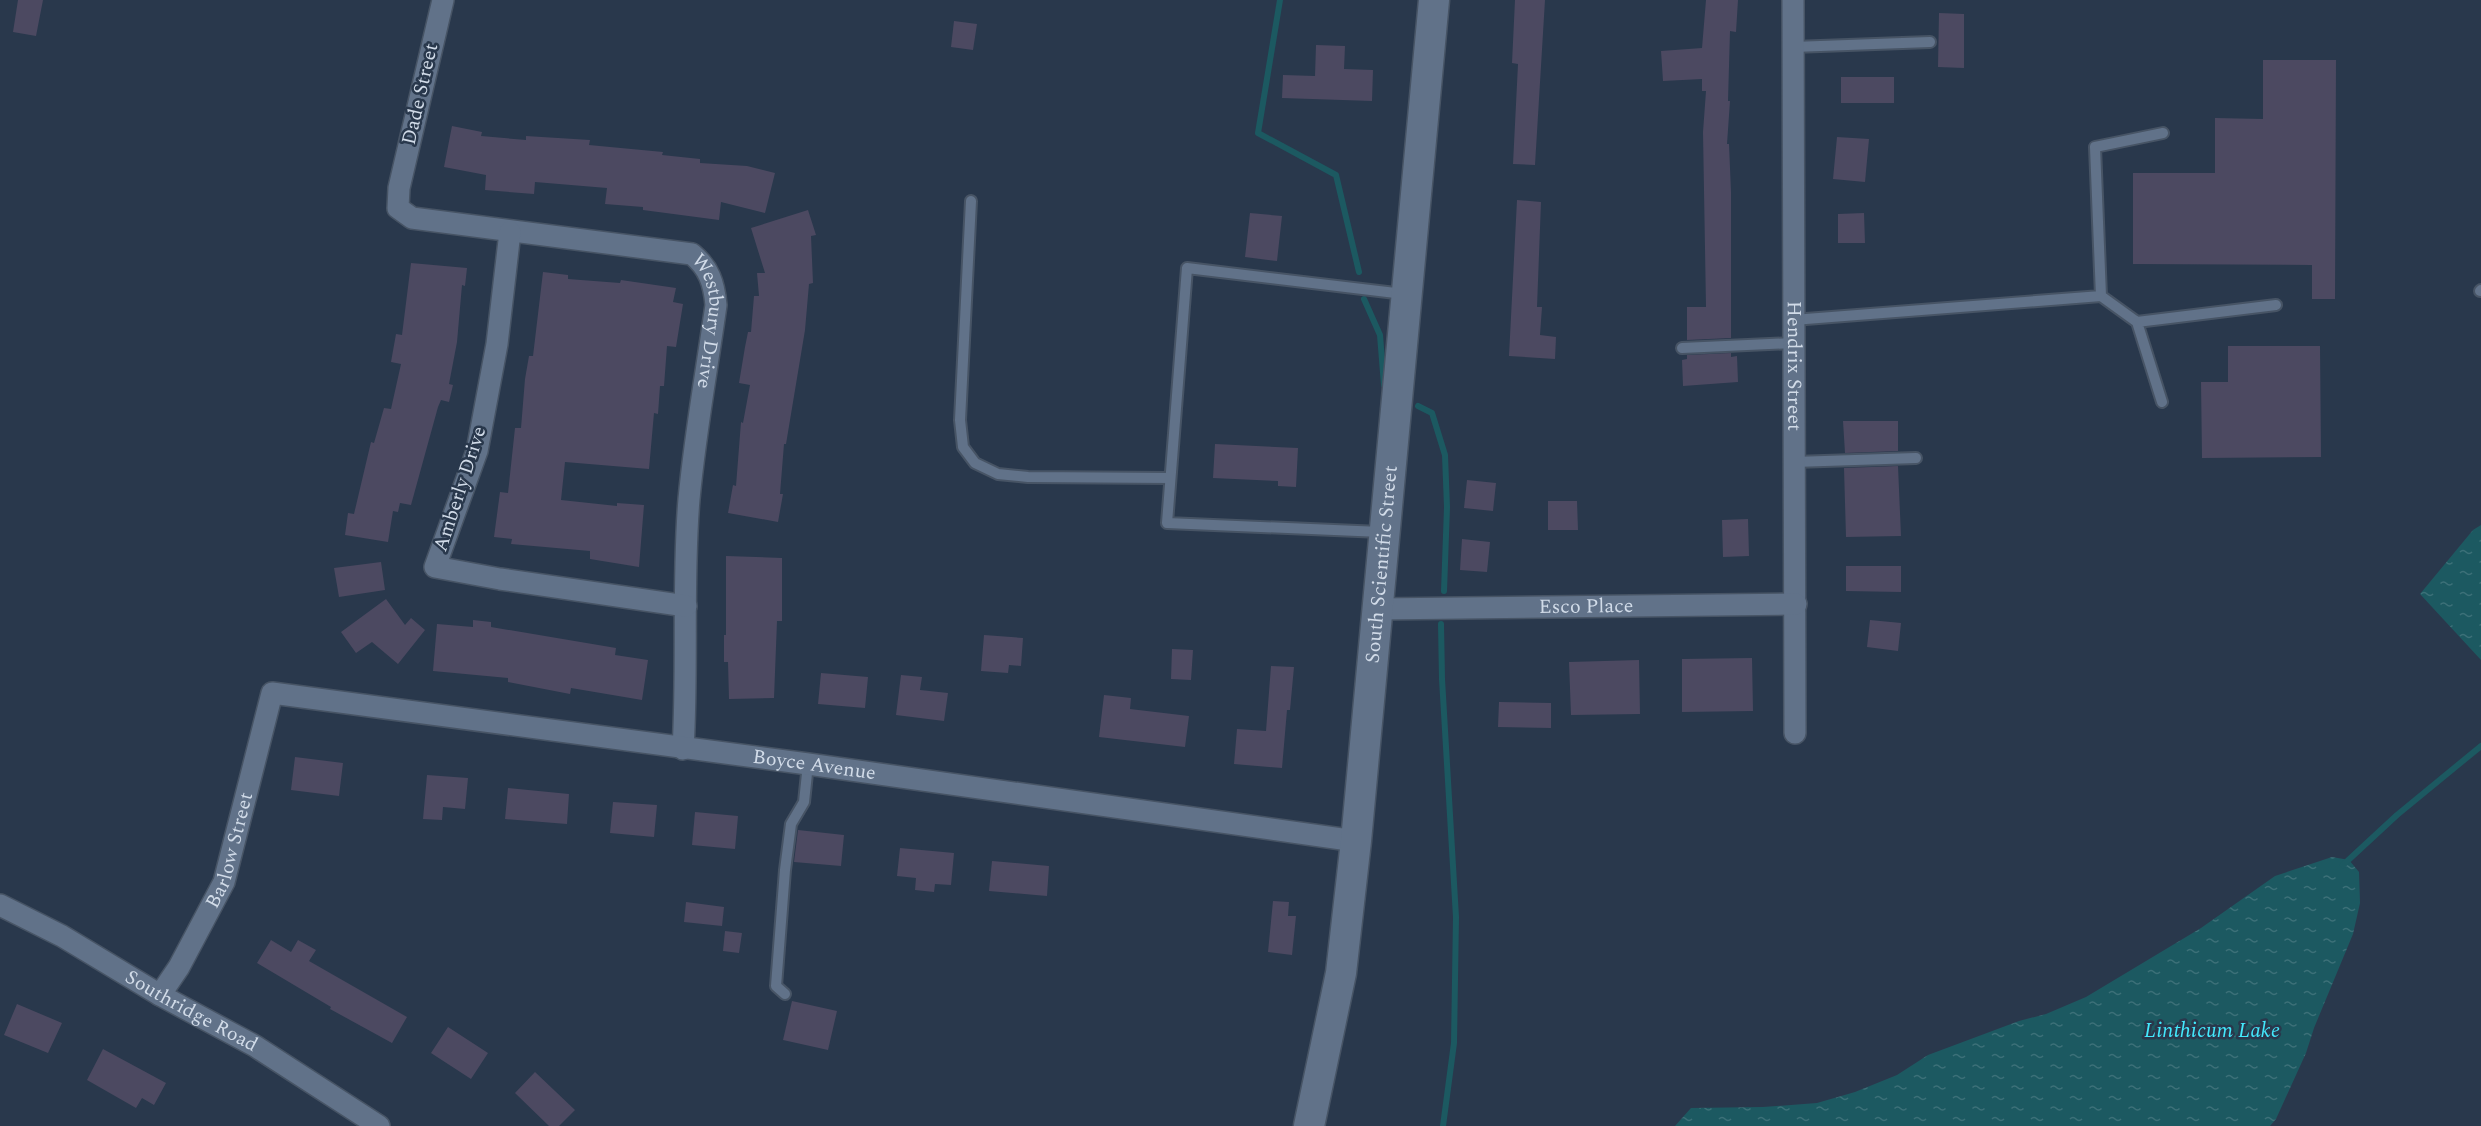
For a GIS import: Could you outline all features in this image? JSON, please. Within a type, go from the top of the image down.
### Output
[{"type":"street","name":"Dade Street","points":[[399,188],[444,0]]},
{"type":"street","name":"South Scientific Street","points":[[1309,1126],[1341,973],[1356,842],[1434,0]]},
{"type":"street","name":"Hendrix Street","points":[[1793,0],[1795,733]]},
{"type":"street","name":"Westbury Drive","points":[[399,188],[398,208],[412,218],[692,254],[701,261],[711,276],[715,287],[716,305],[689,498],[684,580],[686,606],[683,749]]},
{"type":"street","name":"Amberly Drive","points":[[510,232],[497,344],[477,451],[435,567],[686,606]]},
{"type":"street","name":"Esco Place","points":[[1378,609],[1796,604]]},
{"type":"street","name":"Boyce Avenue","points":[[272,695],[272,693],[808,764],[1356,842]]},
{"type":"street","name":"Barlow Street","points":[[160,994],[179,967],[224,882],[272,695]]},
{"type":"street","name":"Southridge Road","points":[[0,905],[62,936],[160,994],[255,1046],[379,1126]]},
{"type":"lane","points":[[1793,47],[1930,42]]},
{"type":"lane","points":[[2101,296],[2095,147],[2163,133]]},
{"type":"lane","points":[[971,201],[960,420],[963,447],[975,463],[998,474],[1028,477],[1170,478]]},
{"type":"lane","points":[[1385,532],[1167,523],[1187,268],[1407,294]]},
{"type":"lane","points":[[1793,320],[2101,296],[2137,322],[2162,402]]},
{"type":"lane","points":[[2137,322],[2276,305]]},
{"type":"lane","points":[[1682,348],[1793,344]]},
{"type":"lane","points":[[1794,462],[1916,458]]},
{"type":"lane","points":[[785,994],[776,986],[785,870],[791,824],[804,802],[808,764]]},
{"type":"water","points":[[2481,525],[2481,660],[2420,594],[2473,530]]},
{"type":"water","name":"Linthicum Lake","points":[[2332,857],[2349,860],[2359,872],[2360,903],[2353,934],[2306,1053],[2276,1119],[2270,1126],[1675,1126],[1691,1108],[1763,1107],[1817,1103],[1855,1092],[1897,1075],[1928,1055],[2019,1021],[2046,1014],[2086,997],[2201,928],[2275,876]]},
{"type":"building","points":[[18,0],[43,0],[36,36],[13,32]]},
{"type":"building","points":[[1515,0],[1545,0],[1535,165],[1513,164],[1518,64],[1512,63]]},
{"type":"building","points":[[1706,0],[1738,0],[1736,32],[1730,31],[1728,101],[1730,101],[1727,144],[1729,144],[1731,192],[1731,338],[1687,340],[1687,307],[1706,307],[1703,132],[1706,91],[1702,91],[1702,79],[1663,81],[1661,51],[1702,48]]},
{"type":"building","points":[[1939,13],[1964,14],[1964,68],[1938,67]]},
{"type":"building","points":[[954,21],[977,24],[973,50],[951,47]]},
{"type":"building","points":[[1316,45],[1345,46],[1344,69],[1373,70],[1372,101],[1282,98],[1283,75],[1315,76]]},
{"type":"building","points":[[2263,60],[2336,60],[2335,299],[2312,299],[2312,265],[2133,264],[2133,173],[2215,173],[2215,118],[2263,119]]},
{"type":"building","points":[[1841,77],[1894,77],[1894,103],[1841,103]]},
{"type":"building","points":[[452,126],[482,132],[481,136],[526,140],[526,136],[590,140],[589,145],[663,152],[662,155],[700,159],[700,163],[747,166],[775,173],[765,213],[721,202],[719,220],[643,210],[643,207],[605,204],[607,188],[535,182],[534,194],[485,190],[486,175],[444,167]]},
{"type":"building","points":[[1837,137],[1869,139],[1865,182],[1833,179]]},
{"type":"building","points":[[1517,200],[1541,202],[1537,307],[1542,307],[1540,335],[1556,337],[1555,359],[1509,356]]},
{"type":"building","points":[[808,210],[816,235],[811,236],[813,283],[809,284],[805,330],[786,444],[784,444],[780,494],[783,494],[778,522],[728,513],[733,485],[736,486],[741,422],[743,423],[750,385],[739,383],[748,332],[751,332],[754,296],[759,296],[757,273],[765,273],[751,228]]},
{"type":"building","points":[[1250,213],[1282,216],[1277,261],[1245,257]]},
{"type":"building","points":[[1864,213],[1865,243],[1838,243],[1838,214]]},
{"type":"building","points":[[411,263],[467,268],[465,286],[462,285],[457,342],[449,384],[453,385],[449,402],[441,400],[411,505],[400,503],[398,512],[393,511],[388,542],[345,535],[348,513],[354,514],[371,442],[374,443],[384,408],[391,409],[401,364],[391,362],[396,334],[402,335]]},
{"type":"building","points":[[543,272],[568,275],[568,279],[620,283],[621,280],[676,288],[673,302],[683,304],[676,347],[667,346],[664,386],[660,386],[658,414],[654,413],[649,469],[565,462],[561,500],[617,506],[617,503],[644,505],[639,567],[590,559],[590,551],[511,544],[512,539],[494,537],[500,492],[508,493],[515,428],[521,428],[525,379],[529,356],[533,356]]},
{"type":"building","points":[[2228,346],[2320,346],[2321,457],[2202,458],[2201,382],[2228,382]]},
{"type":"building","points":[[1731,353],[1731,357],[1737,356],[1738,382],[1683,386],[1682,360],[1687,359],[1687,355]]},
{"type":"building","points":[[1843,421],[1898,421],[1898,451],[1845,453]]},
{"type":"building","points":[[1215,444],[1298,448],[1296,487],[1278,486],[1278,481],[1213,478]]},
{"type":"building","points":[[1898,466],[1901,536],[1846,537],[1844,468]]},
{"type":"building","points":[[1467,480],[1496,483],[1493,511],[1464,508]]},
{"type":"building","points":[[1548,501],[1577,501],[1578,530],[1548,530]]},
{"type":"building","points":[[1748,519],[1749,556],[1723,557],[1722,520]]},
{"type":"building","points":[[1462,539],[1490,542],[1487,572],[1460,570]]},
{"type":"building","points":[[726,556],[782,558],[782,621],[777,621],[774,698],[729,699],[728,662],[724,662]]},
{"type":"building","points":[[381,562],[385,590],[339,597],[334,568]]},
{"type":"building","points":[[1846,566],[1901,566],[1901,592],[1846,591]]},
{"type":"building","points":[[386,599],[405,625],[411,618],[425,630],[398,664],[372,642],[356,653],[341,632]]},
{"type":"building","points":[[473,620],[491,622],[491,627],[616,648],[615,655],[648,660],[642,700],[571,688],[570,694],[508,682],[508,678],[433,671],[437,624],[473,627]]},
{"type":"building","points":[[1870,620],[1901,623],[1898,651],[1867,647]]},
{"type":"building","points":[[984,635],[1023,638],[1021,666],[1009,665],[1008,673],[981,671]]},
{"type":"building","points":[[1172,649],[1193,650],[1191,680],[1171,679]]},
{"type":"building","points":[[1752,658],[1753,711],[1682,712],[1682,659]]},
{"type":"building","points":[[1639,660],[1640,714],[1571,715],[1569,662]]},
{"type":"building","points":[[1271,666],[1294,667],[1290,710],[1287,710],[1282,768],[1234,764],[1237,729],[1266,731]]},
{"type":"building","points":[[821,673],[868,677],[865,708],[818,704]]},
{"type":"building","points":[[901,675],[922,677],[920,690],[948,693],[944,721],[896,715]]},
{"type":"building","points":[[1104,695],[1131,698],[1130,709],[1189,716],[1185,747],[1099,737]]},
{"type":"building","points":[[1499,702],[1551,703],[1551,728],[1498,727]]},
{"type":"building","points":[[295,757],[343,763],[339,796],[291,790]]},
{"type":"building","points":[[427,775],[468,778],[465,809],[443,807],[442,820],[423,819]]},
{"type":"building","points":[[508,788],[569,794],[567,824],[505,819]]},
{"type":"building","points":[[613,802],[657,805],[654,837],[610,833]]},
{"type":"building","points":[[695,812],[738,816],[735,849],[692,845]]},
{"type":"building","points":[[798,830],[844,835],[841,866],[794,862]]},
{"type":"building","points":[[900,848],[954,853],[951,885],[935,884],[934,892],[915,890],[916,878],[897,876]]},
{"type":"building","points":[[992,861],[1049,866],[1047,896],[989,891]]},
{"type":"building","points":[[1273,901],[1289,902],[1288,916],[1296,916],[1292,955],[1268,952]]},
{"type":"building","points":[[686,902],[724,907],[722,926],[684,922]]},
{"type":"building","points":[[725,931],[742,933],[739,953],[723,951]]},
{"type":"building","points":[[271,940],[291,952],[298,940],[316,950],[309,961],[407,1017],[392,1043],[330,1009],[331,1007],[257,963]]},
{"type":"building","points":[[792,1001],[837,1011],[828,1050],[783,1040]]},
{"type":"building","points":[[17,1004],[62,1023],[48,1053],[4,1035]]},
{"type":"building","points":[[448,1027],[488,1053],[471,1079],[431,1053]]},
{"type":"building","points":[[103,1049],[166,1083],[154,1105],[142,1098],[136,1108],[87,1080]]},
{"type":"building","points":[[535,1072],[575,1110],[559,1126],[549,1126],[515,1093]]},
{"type":"waterway","points":[[1280,0],[1258,133],[1336,175],[1359,272]]},
{"type":"waterway","points":[[1364,299],[1380,335],[1384,385]]},
{"type":"waterway","points":[[1418,406],[1432,413],[1445,455],[1447,507],[1444,591]]},
{"type":"waterway","points":[[1441,624],[1442,679],[1456,917],[1454,1043],[1443,1126]]},
{"type":"waterway","points":[[2343,865],[2397,815],[2481,746]]}]
